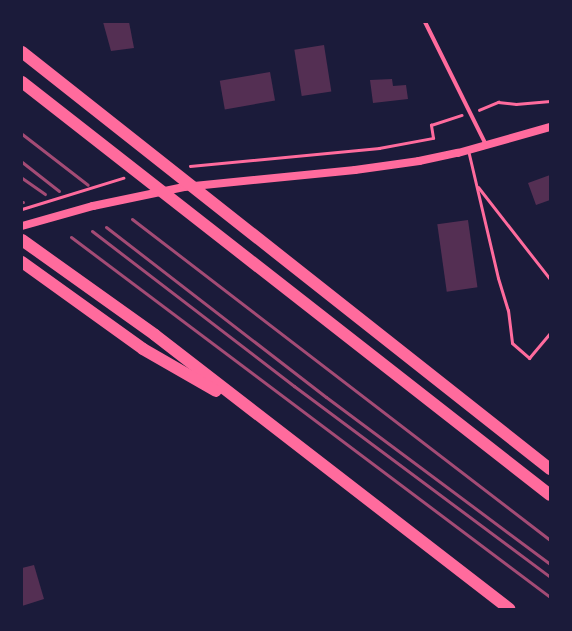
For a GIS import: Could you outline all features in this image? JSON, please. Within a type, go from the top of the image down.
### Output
[{"type":"highway","points":[[22,52],[550,469]]},
{"type":"highway","points":[[22,82],[550,495]]},
{"type":"highway","points":[[22,240],[156,335],[252,412],[510,609]]},
{"type":"highway","points":[[22,262],[142,349],[252,412]]},
{"type":"main road","points":[[22,226],[138,196],[205,184],[355,170],[468,150],[550,128]]},
{"type":"street","points":[[425,22],[486,145]]},
{"type":"lane","points":[[468,150],[498,278],[508,310],[512,342],[529,358],[550,333]]},
{"type":"lane","points":[[476,185],[550,279]]},
{"type":"path","points":[[183,167],[215,162],[379,148],[433,138],[431,125],[498,102],[516,104],[550,101]]},
{"type":"path","points":[[22,209],[129,177]]},
{"type":"building","points":[[103,22],[129,22],[134,48],[111,51]]},
{"type":"building","points":[[324,45],[331,91],[302,96],[294,50]]},
{"type":"building","points":[[270,72],[275,101],[225,109],[220,81]]},
{"type":"building","points":[[392,79],[393,86],[406,85],[408,99],[373,103],[370,80]]},
{"type":"building","points":[[550,175],[550,200],[536,205],[528,183]]},
{"type":"building","points":[[468,220],[477,287],[447,292],[437,224]]},
{"type":"building","points":[[34,565],[44,599],[22,606],[22,568]]},
{"type":"railway","points":[[22,134],[88,185]]},
{"type":"railway","points":[[22,162],[59,191]]},
{"type":"railway","points":[[22,178],[45,194]]},
{"type":"railway","points":[[132,219],[550,540]]},
{"type":"railway","points":[[106,227],[326,397],[550,564]]},
{"type":"railway","points":[[92,231],[294,386],[550,577]]},
{"type":"railway","points":[[71,237],[550,597]]}]
